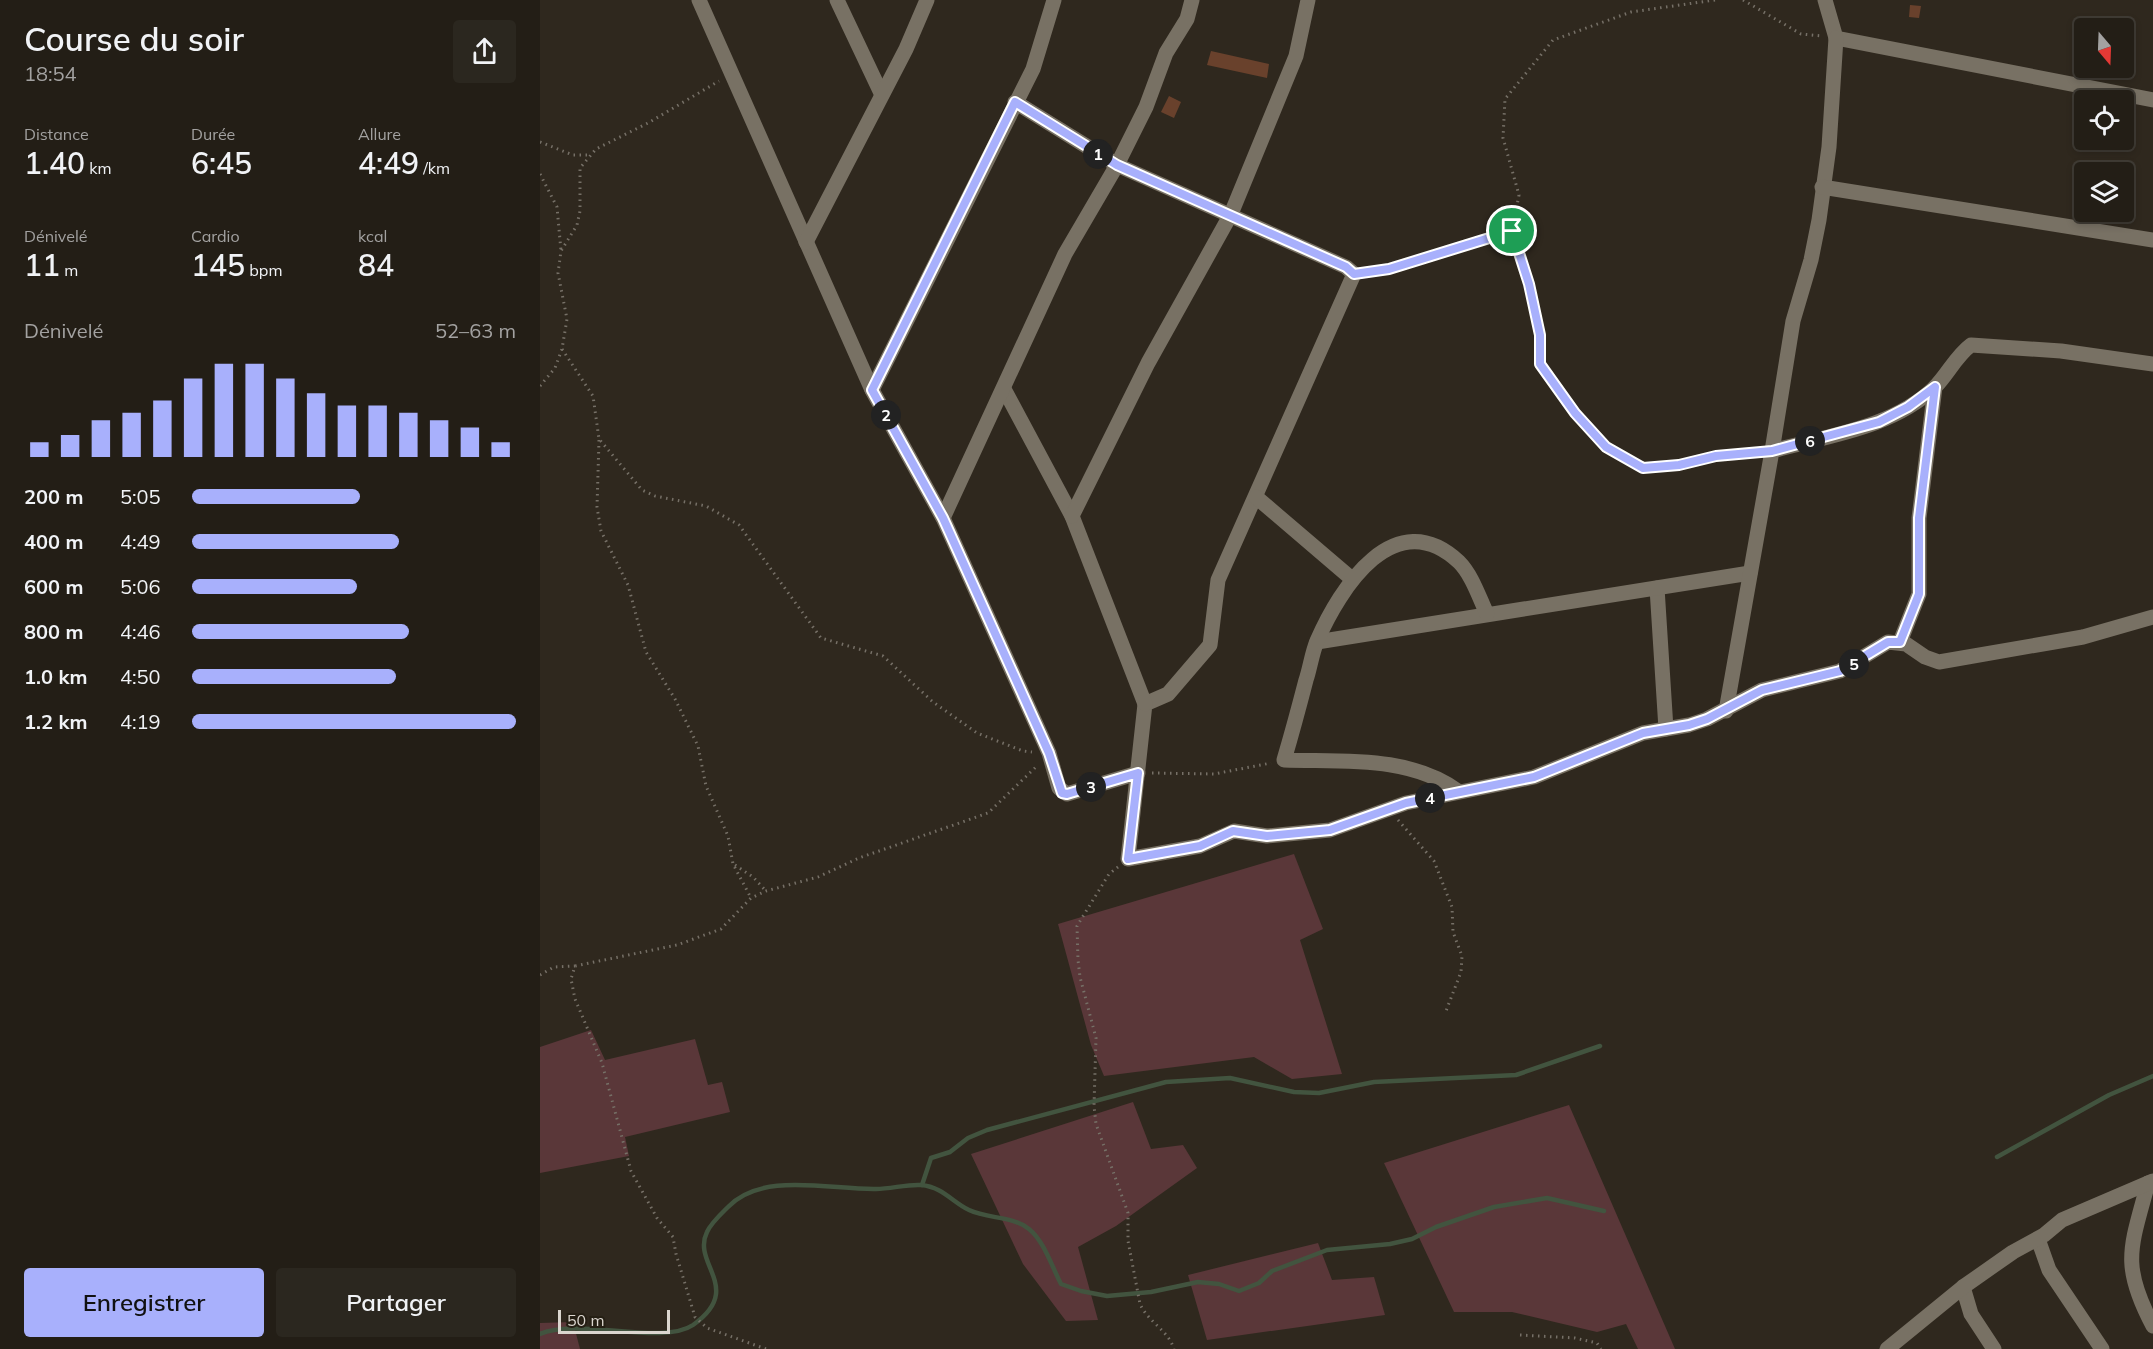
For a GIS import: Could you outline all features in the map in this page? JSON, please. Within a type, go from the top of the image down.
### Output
[{"type":"street","points":[[699,0],[872,390],[943,518],[1049,753],[1062,793],[1067,794],[1138,773]]},
{"type":"street","points":[[837,0],[881,93]]},
{"type":"street","points":[[806,242],[881,93],[906,49],[927,0]]},
{"type":"street","points":[[872,390],[1033,69],[1054,0]]},
{"type":"street","points":[[943,518],[1065,254],[1117,165],[1146,107],[1166,53],[1187,19],[1192,0]]},
{"type":"street","points":[[1072,516],[1148,363],[1231,214],[1296,56],[1308,0]]},
{"type":"street","points":[[1726,711],[1793,321],[1811,260],[1819,220],[1829,147],[1836,38],[1825,0]]},
{"type":"street","points":[[1836,38],[2153,100]]},
{"type":"street","points":[[1015,102],[1117,165],[1231,214],[1346,267],[1354,274],[1218,580],[1210,645],[1168,694],[1145,704]]},
{"type":"street","points":[[1822,187],[2153,240]]},
{"type":"street","points":[[1772,451],[1879,422],[1908,407],[1935,387],[1965,350],[1978,344],[2061,351],[2153,364]]},
{"type":"street","points":[[1900,642],[1919,594],[1919,518],[1935,387]]},
{"type":"street","points":[[1004,389],[1072,516],[1145,704],[1128,859],[1200,846],[1233,831],[1267,836],[1330,830],[1390,808],[1458,791],[1496,786],[1534,777],[1615,742],[1689,725],[1726,711],[1762,690],[1840,671],[1888,642],[1900,642],[1925,657],[1939,662],[2083,637],[2153,617]]},
{"type":"street","points":[[1256,497],[1352,579]]},
{"type":"street","points":[[1458,791],[1428,773],[1396,765],[1284,760],[1317,642],[1352,579],[1389,546],[1405,540],[1418,542],[1440,549],[1459,562],[1487,614]]},
{"type":"street","points":[[1317,642],[1750,573]]},
{"type":"street","points":[[1657,588],[1666,729]]},
{"type":"street","points":[[1887,1349],[1963,1287],[2062,1220],[2151,1182]]},
{"type":"street","points":[[2151,1182],[2130,1258],[2132,1282],[2153,1326]]},
{"type":"street","points":[[2037,1239],[2049,1270],[2100,1348]]},
{"type":"street","points":[[1963,1287],[1971,1314],[1994,1349]]},
{"type":"path","points":[[1715,0],[1631,12],[1553,40],[1505,99],[1503,138],[1519,195],[1512,231],[1529,284],[1540,335],[1540,364],[1575,413],[1606,447],[1643,468],[1679,465],[1716,456],[1772,451]]},
{"type":"path","points":[[1743,0],[1801,34],[1836,38]]},
{"type":"path","points":[[540,142],[573,155],[588,155],[696,96],[732,73]]},
{"type":"path","points":[[561,251],[577,225],[580,211],[580,168],[588,155]]},
{"type":"path","points":[[540,174],[557,207],[561,251],[558,273],[567,319],[562,349],[555,368],[540,386]]},
{"type":"path","points":[[1354,274],[1389,269],[1512,231]]},
{"type":"path","points":[[562,349],[593,396],[599,439],[597,507],[601,531],[628,585],[646,652],[675,699],[698,746],[706,786],[728,836],[733,864],[751,898]]},
{"type":"path","points":[[599,439],[642,490],[655,496],[706,506],[739,525],[821,638],[883,656],[933,702],[977,733],[1023,751],[1049,753]]},
{"type":"path","points":[[540,975],[554,967],[575,966],[677,945],[721,928],[751,898],[766,891],[818,877],[859,858],[988,813],[1049,753]]},
{"type":"path","points":[[1138,773],[1214,774],[1284,760]]},
{"type":"path","points":[[1390,808],[1412,838],[1434,861],[1452,907],[1453,932],[1462,956],[1461,972],[1446,1011]]},
{"type":"path","points":[[1128,859],[1109,874],[1077,926],[1080,977],[1096,1038],[1094,1106],[1096,1124],[1128,1213],[1128,1241],[1140,1304],[1144,1314],[1166,1334],[1174,1349]]},
{"type":"path","points":[[733,864],[753,877],[766,891]]},
{"type":"path","points":[[575,966],[571,979],[575,999],[602,1063],[631,1171],[657,1218],[674,1237],[676,1254],[695,1317],[707,1328],[766,1349]]},
{"type":"path","points":[[1520,1335],[1575,1338],[1597,1343],[1602,1349]]},
{"type":"shaded area","points":[[1294,854],[1323,929],[1300,940],[1342,1074],[1292,1079],[1254,1057],[1104,1076],[1091,1045],[1058,924]]},
{"type":"shaded area","points":[[591,1030],[605,1060],[695,1039],[708,1085],[722,1082],[730,1112],[625,1137],[629,1156],[540,1173],[540,1047]]},
{"type":"shaded area","points":[[1133,1102],[1151,1149],[1183,1145],[1197,1168],[1116,1226],[1078,1247],[1098,1320],[1066,1321],[1023,1264],[971,1154]]},
{"type":"shaded area","points":[[1569,1105],[1675,1349],[1638,1349],[1626,1324],[1597,1332],[1512,1312],[1454,1312],[1384,1163]]},
{"type":"shaded area","points":[[1318,1243],[1332,1280],[1374,1277],[1385,1315],[1207,1340],[1188,1275]]},
{"type":"shaded area","points":[[573,1322],[580,1349],[540,1349],[540,1323]]},
{"type":"building","points":[[1910,5],[1921,6],[1919,18],[1909,17]]},
{"type":"building","points":[[1211,51],[1269,64],[1267,78],[1207,65]]},
{"type":"building","points":[[1169,96],[1181,102],[1174,118],[1161,112]]},
{"type":"waterway","points":[[922,1185],[931,1158],[950,1152],[968,1138],[987,1130],[1166,1082],[1230,1078],[1294,1092],[1319,1093],[1374,1082],[1516,1075],[1600,1046]]},
{"type":"waterway","points":[[1997,1157],[2109,1095],[2153,1076]]},
{"type":"waterway","points":[[540,1334],[575,1328],[661,1333],[679,1331],[693,1325],[708,1312],[715,1299],[714,1277],[705,1255],[704,1244],[707,1232],[716,1219],[742,1196],[759,1189],[778,1186],[858,1189],[929,1186],[969,1210],[1023,1225],[1039,1240],[1061,1284],[1107,1296],[1151,1292],[1198,1282],[1219,1284],[1239,1291],[1259,1283],[1272,1271],[1327,1250],[1390,1244],[1412,1239],[1436,1227],[1494,1207],[1547,1198],[1604,1211]]},
{"type":"route","points":[[1015,102],[1117,165],[1231,214],[1346,267],[1354,274],[1389,269],[1512,231],[1529,284],[1540,335],[1540,364],[1575,413],[1606,447],[1643,468],[1679,465],[1716,456],[1772,451],[1879,422],[1908,407],[1935,387],[1919,518],[1921,566],[1919,594],[1900,642],[1888,642],[1840,671],[1762,690],[1707,719],[1689,725],[1643,733],[1615,742],[1534,777],[1406,803],[1358,822],[1330,830],[1267,836],[1246,831],[1233,831],[1200,846],[1128,859],[1138,773],[1067,794],[1062,793],[1049,753],[943,518],[872,390],[1015,102]]}]
